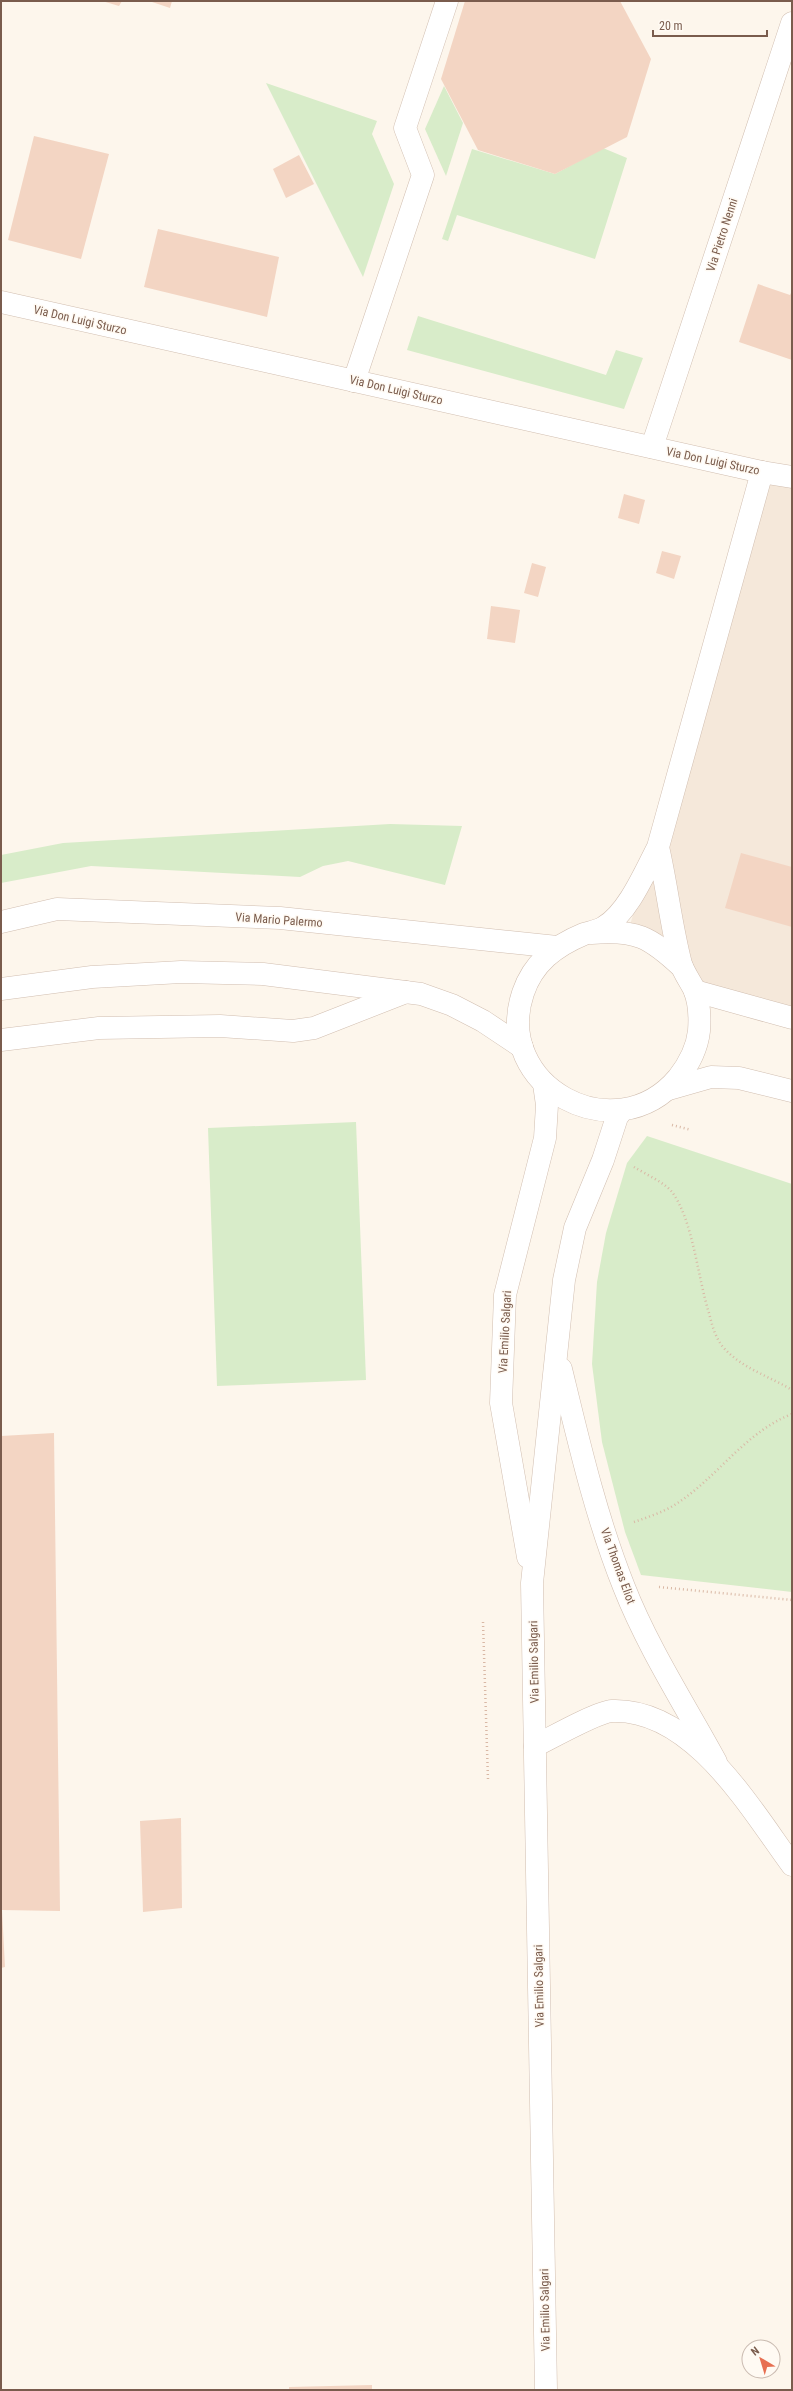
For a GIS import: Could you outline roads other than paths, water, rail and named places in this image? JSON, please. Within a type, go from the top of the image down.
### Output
[{"type":"street","points":[[354,381],[423,175],[405,128],[446,1]]},
{"type":"street","name":"Via Pietro Nenni","points":[[652,447],[792,23]]},
{"type":"street","name":"Via Don Luigi Sturzo","points":[[1,302],[762,472],[792,477]]},
{"type":"street","points":[[762,472],[658,847],[630,901],[604,927],[584,934],[557,947],[533,972],[522,995],[519,1015],[522,1047],[531,1067],[544,1084],[567,1101],[580,1107],[594,1110],[622,1110],[647,1103],[669,1089],[712,1077],[739,1078],[792,1091]]},
{"type":"street","points":[[658,847],[682,967],[695,991],[700,1017],[696,1044],[686,1068],[669,1089]]},
{"type":"street","name":"Via Mario Palermo","points":[[1,922],[57,909],[272,918],[557,947]]},
{"type":"street","points":[[584,934],[615,931],[643,937],[660,946],[682,967]]},
{"type":"street","points":[[1,989],[92,977],[182,972],[264,974],[420,994],[452,1004],[483,1020],[522,1047]]},
{"type":"street","points":[[695,991],[792,1018]]},
{"type":"street","points":[[1,1040],[99,1028],[220,1026],[292,1031],[314,1028],[406,992]]},
{"type":"street","name":"Via Emilio Salgari","points":[[532,1583],[501,1403],[505,1295],[545,1138],[547,1105],[544,1084]]},
{"type":"street","name":"Via Emilio Salgari","points":[[546,2390],[532,1583],[564,1280],[575,1228],[603,1160],[617,1117],[622,1110]]},
{"type":"street","name":"Via Thomas Eliot","points":[[557,1355],[593,1496],[624,1588],[651,1645],[716,1762],[792,1864]]},
{"type":"street","name":"Via Thomas Eliot","points":[[535,1746],[612,1711],[646,1716],[677,1730],[716,1762]]}]
